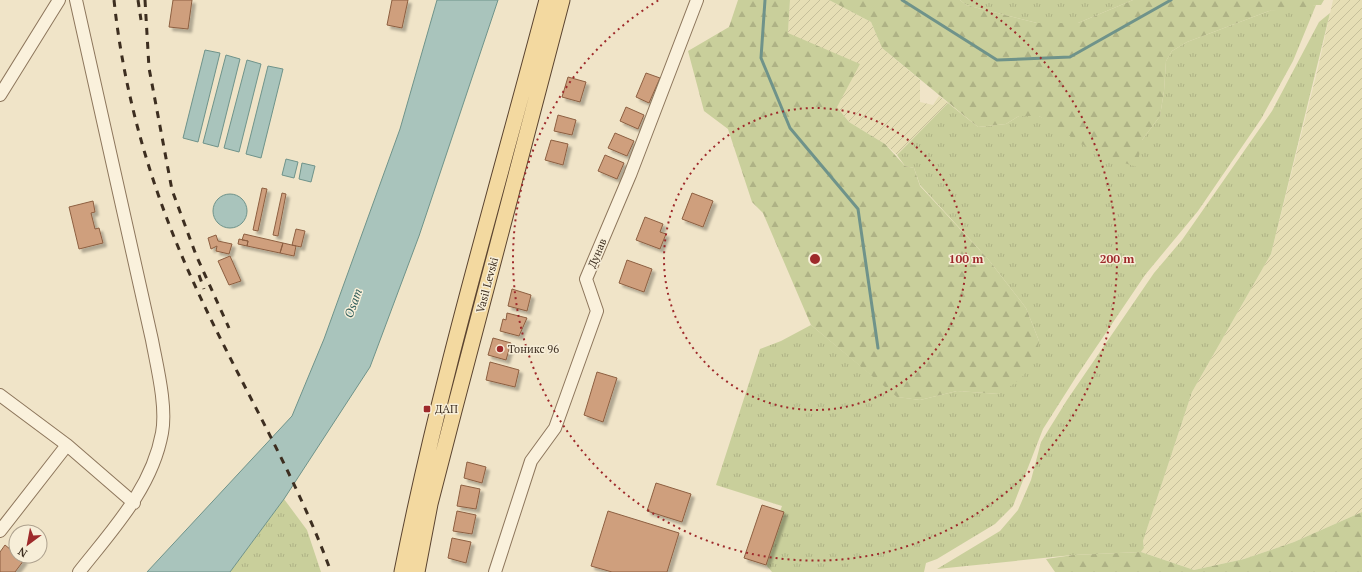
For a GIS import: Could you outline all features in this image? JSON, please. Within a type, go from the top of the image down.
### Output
[{"type":"main road","name":"Vasil Levski","points":[[402,572],[416,499],[439,406],[547,0]]},
{"type":"main road","name":"Vasil Levski","points":[[417,572],[430,504],[562,0]]},
{"type":"street","points":[[0,95],[59,0]]},
{"type":"street","points":[[76,0],[152,340],[162,394],[162,432],[151,471],[134,503],[80,572]]},
{"type":"street","name":"Дунав","points":[[495,572],[531,461],[555,428],[597,311],[586,279],[630,175],[698,0]]},
{"type":"street","points":[[0,395],[67,445],[134,503]]},
{"type":"street","points":[[0,531],[67,445]]},
{"type":"shaded area","points":[[790,0],[829,0],[871,22],[882,48],[920,80],[920,102],[933,105],[939,96],[948,103],[897,155],[885,144],[849,122],[837,107],[788,33]]},
{"type":"shaded area","points":[[1333,0],[1362,0],[1362,512],[1294,542],[1244,559],[1194,570],[1141,552],[1144,548],[1143,541],[1192,392],[1271,254],[1318,68]]},
{"type":"green space","points":[[738,0],[790,0],[788,33],[860,64],[837,107],[849,122],[885,144],[905,166],[914,168],[920,186],[988,259],[1026,308],[1039,341],[1036,361],[1019,380],[999,394],[957,391],[920,400],[897,397],[811,325],[763,213],[752,202],[728,129],[704,111],[688,51],[729,27]]},
{"type":"green space","points":[[829,0],[960,0],[966,5],[1037,23],[1078,23],[1133,0],[1324,0],[1321,5],[1314,5],[1312,9],[1269,11],[1187,42],[1172,51],[1166,61],[1164,91],[1160,116],[1142,140],[1137,167],[1099,155],[1039,116],[1019,116],[1006,124],[978,127],[882,48],[871,22]]},
{"type":"green space","points":[[960,0],[1133,0],[1078,23],[1037,23],[966,5]]},
{"type":"green space","points":[[1316,5],[1293,61],[1261,119],[1198,211],[1145,275],[1076,377],[1043,429],[1013,506],[995,524],[937,559],[926,563],[924,572],[772,572],[762,560],[782,506],[716,485],[760,349],[781,341],[811,325],[898,397],[920,400],[957,391],[999,394],[1039,341],[1026,308],[988,259],[920,185],[914,168],[905,166],[897,155],[948,103],[978,127],[1006,124],[1019,116],[1039,116],[1049,121],[1142,140],[1160,116],[1164,91],[1166,61],[1172,51],[1187,42],[1269,11]]},
{"type":"green space","points":[[1330,13],[1271,254],[1192,392],[1143,541],[1144,548],[1141,552],[1073,555],[937,569],[1000,531],[1018,510],[1031,480],[1041,442],[1067,400],[1154,273],[1182,240],[1272,111],[1319,22]]},
{"type":"green space","points":[[284,499],[307,530],[321,572],[230,572]]},
{"type":"green space","points":[[1362,512],[1362,572],[1055,572],[1046,559],[1073,555],[1141,552],[1194,570],[1244,559],[1294,542]]},
{"type":"water","name":"Osam","points":[[437,0],[498,0],[419,236],[370,367],[284,499],[230,572],[147,572],[292,416],[324,339],[400,129]]},
{"type":"water","points":[[205,50],[220,53],[198,142],[183,138]]},
{"type":"water","points":[[226,55],[240,59],[218,147],[203,143]]},
{"type":"water","points":[[247,60],[261,64],[239,152],[224,148]]},
{"type":"water","points":[[268,66],[283,69],[261,158],[246,154]]},
{"type":"water","points":[[286,159],[298,162],[294,178],[282,175]]},
{"type":"water","points":[[302,163],[315,166],[311,182],[299,179]]},
{"type":"water","points":[[230,194],[236,195],[242,199],[246,205],[246,217],[242,223],[236,227],[230,228],[224,227],[218,223],[214,217],[213,211],[214,205],[218,199],[224,195]]},
{"type":"building","points":[[173,0],[192,0],[188,29],[169,27]]},
{"type":"building","points":[[392,0],[408,0],[402,28],[387,25]]},
{"type":"building","points":[[646,73],[660,78],[649,103],[636,97]]},
{"type":"building","points":[[568,77],[586,82],[580,102],[562,97]]},
{"type":"building","points":[[626,107],[644,115],[638,129],[620,121]]},
{"type":"building","points":[[558,115],[576,120],[572,135],[554,131]]},
{"type":"building","points":[[615,133],[634,141],[627,156],[608,148]]},
{"type":"building","points":[[551,140],[568,144],[563,165],[545,160]]},
{"type":"building","points":[[605,155],[624,163],[617,179],[598,171]]},
{"type":"building","points":[[262,188],[267,189],[258,231],[253,230]]},
{"type":"building","points":[[282,193],[286,194],[278,236],[273,235]]},
{"type":"building","points":[[692,193],[713,201],[703,227],[682,219]]},
{"type":"building","points":[[93,201],[95,212],[91,213],[95,229],[99,228],[103,243],[79,249],[69,207]]},
{"type":"building","points":[[645,217],[663,224],[660,232],[666,234],[660,249],[636,240]]},
{"type":"building","points":[[296,229],[305,231],[301,247],[292,245]]},
{"type":"building","points":[[244,234],[283,243],[280,253],[247,246],[248,241],[242,240]]},
{"type":"building","points":[[216,235],[218,241],[232,244],[229,254],[216,251],[217,246],[211,249],[208,238]]},
{"type":"building","points":[[239,239],[248,241],[247,246],[238,244]]},
{"type":"building","points":[[283,243],[296,246],[294,256],[280,253]]},
{"type":"building","points":[[230,256],[241,281],[229,285],[218,261]]},
{"type":"building","points":[[627,260],[652,269],[644,292],[619,283]]},
{"type":"building","points":[[512,289],[531,295],[527,311],[508,306]]},
{"type":"building","points":[[507,313],[527,318],[519,336],[500,331],[503,319],[506,320]]},
{"type":"building","name":"Тоникс 96","points":[[493,338],[511,343],[506,360],[488,355]]},
{"type":"building","points":[[490,362],[519,370],[515,387],[486,380]]},
{"type":"building","points":[[597,372],[617,378],[603,422],[584,415]]},
{"type":"building","points":[[467,462],[486,467],[482,483],[464,478]]},
{"type":"building","points":[[656,483],[691,494],[682,522],[647,511]]},
{"type":"building","points":[[461,485],[480,489],[476,509],[457,506]]},
{"type":"building","points":[[762,505],[784,512],[766,565],[744,558]]},
{"type":"building","points":[[457,511],[476,515],[472,534],[453,531]]},
{"type":"building","points":[[608,511],[679,533],[667,572],[612,572],[591,566]]},
{"type":"building","points":[[452,538],[471,542],[466,563],[448,558]]},
{"type":"building","points":[[5,545],[8,547],[8,564],[21,564],[15,572],[0,572],[0,552]]},
{"type":"waterway","points":[[765,0],[761,58],[790,128],[858,209],[878,348]]},
{"type":"waterway","points":[[902,0],[997,60],[1070,57],[1171,0]]},
{"type":"railway","points":[[114,0],[125,72],[133,107],[152,177],[164,212],[209,316],[300,497],[331,572]]},
{"type":"railway","points":[[138,0],[141,20]]},
{"type":"railway","points":[[145,0],[149,68],[172,190],[196,255],[229,328]]},
{"type":"railway","points":[[199,275],[204,289]]},
{"type":"place","name":"Тоникс 96","points":[[500,349]]},
{"type":"place","name":"ДАП","points":[[427,409]]}]
